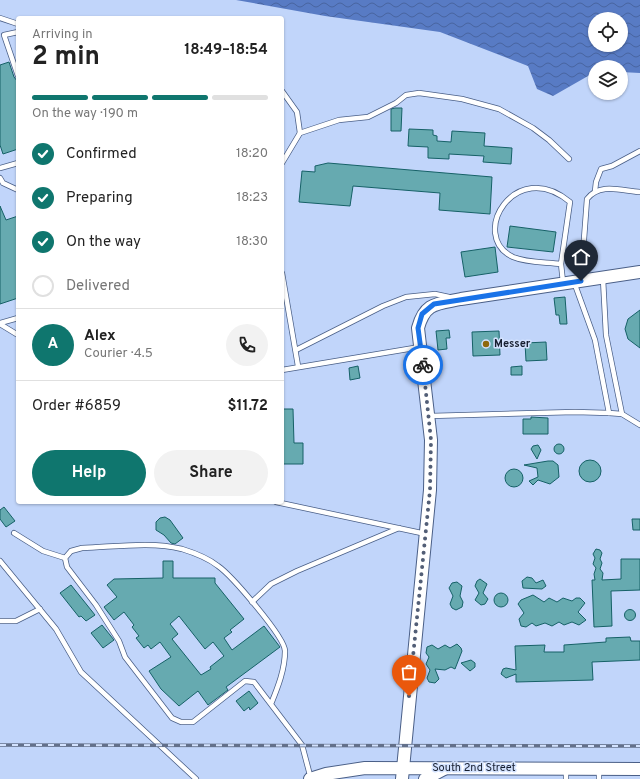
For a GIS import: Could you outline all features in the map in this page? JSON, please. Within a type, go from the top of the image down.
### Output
[{"type":"street","points":[[403,774],[430,490],[431,440],[418,328],[422,314],[434,304],[640,272]]},
{"type":"street","points":[[425,779],[445,768]]},
{"type":"street","name":"South 2nd Street","points":[[311,779],[356,769],[403,774],[445,768],[566,774],[599,774],[640,769]]},
{"type":"lane","points":[[0,18],[16,23]]},
{"type":"lane","points":[[16,32],[2,35],[16,71]]},
{"type":"lane","points":[[284,95],[297,112],[300,133],[284,160]]},
{"type":"lane","points":[[300,133],[339,120],[368,117],[396,103],[406,95],[432,95],[481,104],[515,117],[549,140],[569,159]]},
{"type":"lane","points":[[596,191],[596,182],[601,169],[612,166],[640,151]]},
{"type":"lane","points":[[0,168],[16,164]]},
{"type":"lane","points":[[0,178],[3,183],[16,189]]},
{"type":"lane","points":[[561,264],[512,257],[502,249],[495,237],[495,221],[500,210],[510,196],[523,189],[540,188],[556,191],[570,202],[561,264],[573,283],[595,340],[610,413]]},
{"type":"lane","points":[[573,283],[587,199],[596,191],[603,188],[640,192]]},
{"type":"lane","points":[[603,278],[606,335],[622,414]]},
{"type":"lane","points":[[284,284],[298,366]]},
{"type":"lane","points":[[296,350],[376,309],[406,297],[435,294],[461,299]]},
{"type":"lane","points":[[0,324],[16,319]]},
{"type":"lane","points":[[0,324],[16,334]]},
{"type":"lane","points":[[284,370],[421,347]]},
{"type":"lane","points":[[428,416],[575,412],[610,413],[622,414],[640,425]]},
{"type":"lane","points":[[284,504],[426,534]]},
{"type":"lane","points":[[252,602],[271,584],[297,571],[399,528]]},
{"type":"lane","points":[[14,533],[42,551],[65,558]]},
{"type":"lane","points":[[65,558],[71,551],[82,548],[156,546],[181,549],[208,558],[220,567],[252,602],[280,637],[286,650],[279,683],[271,704]]},
{"type":"lane","points":[[65,558],[67,567],[96,605],[119,641],[125,657],[172,718],[180,722],[193,722],[244,682],[249,680],[254,682],[302,745],[311,779]]},
{"type":"lane","points":[[0,561],[56,629],[81,672],[196,779]]},
{"type":"lane","points":[[0,621],[16,620],[40,609]]},
{"type":"water","points":[[236,0],[640,0],[640,73],[628,72],[628,60],[588,60],[588,76],[553,96],[537,89],[528,66],[440,32],[325,16]]},
{"type":"building","points":[[9,62],[16,80],[16,150],[3,154],[0,145],[0,65]]},
{"type":"building","points":[[402,108],[401,131],[391,131],[391,109]]},
{"type":"building","points":[[409,129],[433,130],[433,135],[437,136],[437,141],[451,142],[452,131],[485,133],[484,146],[512,148],[511,164],[483,162],[484,156],[449,154],[449,159],[428,158],[428,147],[408,146]]},
{"type":"building","points":[[328,163],[492,177],[490,214],[439,210],[440,193],[353,186],[350,206],[299,202],[302,171],[315,172],[315,166]]},
{"type":"building","points":[[0,206],[6,220],[16,217],[16,299],[0,304]]},
{"type":"building","points":[[510,226],[556,232],[553,252],[507,247]]},
{"type":"building","points":[[495,247],[498,272],[465,277],[461,252]]},
{"type":"building","points":[[565,297],[567,324],[560,324],[559,315],[556,315],[554,298]]},
{"type":"building","points":[[640,310],[640,348],[628,339],[625,329],[628,319]]},
{"type":"building","points":[[449,330],[450,338],[446,338],[447,349],[438,350],[436,331]]},
{"type":"building","points":[[499,331],[500,355],[473,356],[472,332]]},
{"type":"building","points":[[546,342],[547,360],[526,361],[525,343]]},
{"type":"building","points":[[358,366],[360,378],[350,380],[349,368]]},
{"type":"building","points":[[522,366],[522,375],[511,375],[511,367]]},
{"type":"building","points":[[284,409],[293,409],[294,443],[303,443],[303,464],[284,464]]},
{"type":"building","points":[[531,417],[548,418],[548,434],[523,434],[523,419],[531,419]]},
{"type":"building","points":[[557,444],[561,444],[563,445],[563,453],[557,454],[554,451],[554,447]]},
{"type":"building","points":[[538,445],[541,450],[537,459],[531,449],[533,446]]},
{"type":"building","points":[[586,460],[594,460],[601,467],[601,475],[594,482],[586,482],[579,475],[579,467]]},
{"type":"building","points":[[553,461],[558,465],[559,477],[550,484],[538,480],[533,485],[529,481],[538,477],[537,468],[524,465]]},
{"type":"building","points":[[514,469],[520,472],[523,478],[520,484],[514,487],[508,484],[505,478],[508,472]]},
{"type":"building","points":[[4,507],[15,521],[6,527],[0,519],[0,510]]},
{"type":"building","points":[[165,517],[170,520],[183,538],[175,544],[171,543],[164,535],[156,530],[156,522],[160,518]]},
{"type":"building","points":[[632,519],[640,519],[640,530],[633,530]]},
{"type":"building","points":[[596,549],[600,550],[602,553],[600,559],[602,563],[600,569],[603,573],[602,580],[621,579],[621,559],[640,559],[640,590],[611,591],[612,626],[594,627],[592,580],[595,580],[594,574],[596,568],[593,564],[595,558],[593,554]]},
{"type":"building","points":[[163,561],[173,561],[173,578],[215,578],[215,583],[244,619],[230,630],[232,632],[224,638],[232,650],[264,626],[280,647],[226,687],[228,690],[208,705],[198,691],[179,706],[161,689],[149,671],[171,657],[160,642],[151,649],[148,645],[144,648],[136,638],[139,636],[132,627],[134,625],[124,612],[114,620],[104,607],[117,597],[107,585],[114,579],[163,578]],"holes":[[[179,616],[205,649],[213,642],[224,656],[210,667],[211,669],[201,675],[172,639],[178,634],[170,624]]]},
{"type":"building","points":[[527,577],[532,578],[536,583],[543,580],[546,586],[542,589],[523,588],[522,581]]},
{"type":"building","points":[[480,579],[487,584],[483,593],[488,599],[485,604],[481,605],[475,600],[479,593],[475,586],[477,581]]},
{"type":"building","points":[[457,582],[462,586],[460,596],[463,602],[462,607],[456,610],[452,608],[450,604],[453,596],[449,588],[452,583]]},
{"type":"building","points":[[71,585],[95,615],[86,621],[81,616],[79,617],[60,593]]},
{"type":"building","points":[[501,593],[506,595],[508,600],[506,605],[501,607],[496,605],[494,600],[496,595]]},
{"type":"building","points":[[533,595],[544,602],[549,598],[557,602],[563,598],[572,601],[576,598],[580,598],[585,603],[578,612],[586,620],[579,625],[572,622],[564,625],[559,622],[552,626],[545,623],[536,626],[532,623],[526,627],[521,626],[519,619],[524,613],[518,604],[521,600]]},
{"type":"building","points":[[630,609],[634,611],[636,615],[634,619],[630,621],[626,619],[624,615],[626,611]]},
{"type":"building","points":[[102,625],[114,640],[103,648],[91,633]]},
{"type":"building","points":[[630,637],[631,641],[640,641],[640,660],[592,662],[593,680],[516,682],[516,674],[506,678],[501,674],[503,669],[506,668],[516,670],[515,646],[545,645],[544,652],[564,652],[564,645],[606,642],[606,638]]},
{"type":"building","points":[[457,644],[462,651],[455,669],[451,667],[445,670],[435,669],[439,679],[435,683],[429,682],[427,678],[430,670],[426,664],[429,657],[426,653],[427,647],[432,645],[438,649],[445,645],[450,648]]},
{"type":"building","points":[[471,660],[475,663],[475,667],[470,671],[461,663]]},
{"type":"building","points":[[249,691],[258,703],[250,710],[249,707],[244,711],[236,701]]},
{"type":"railway","points":[[0,745],[640,746]]},
{"type":"way so far","points":[[409,696],[430,490],[431,440],[423,365]]},
{"type":"place","name":"Messer","points":[[486,344]]},
{"type":"route","points":[[423,365],[418,328],[422,314],[434,304],[581,281]]}]
